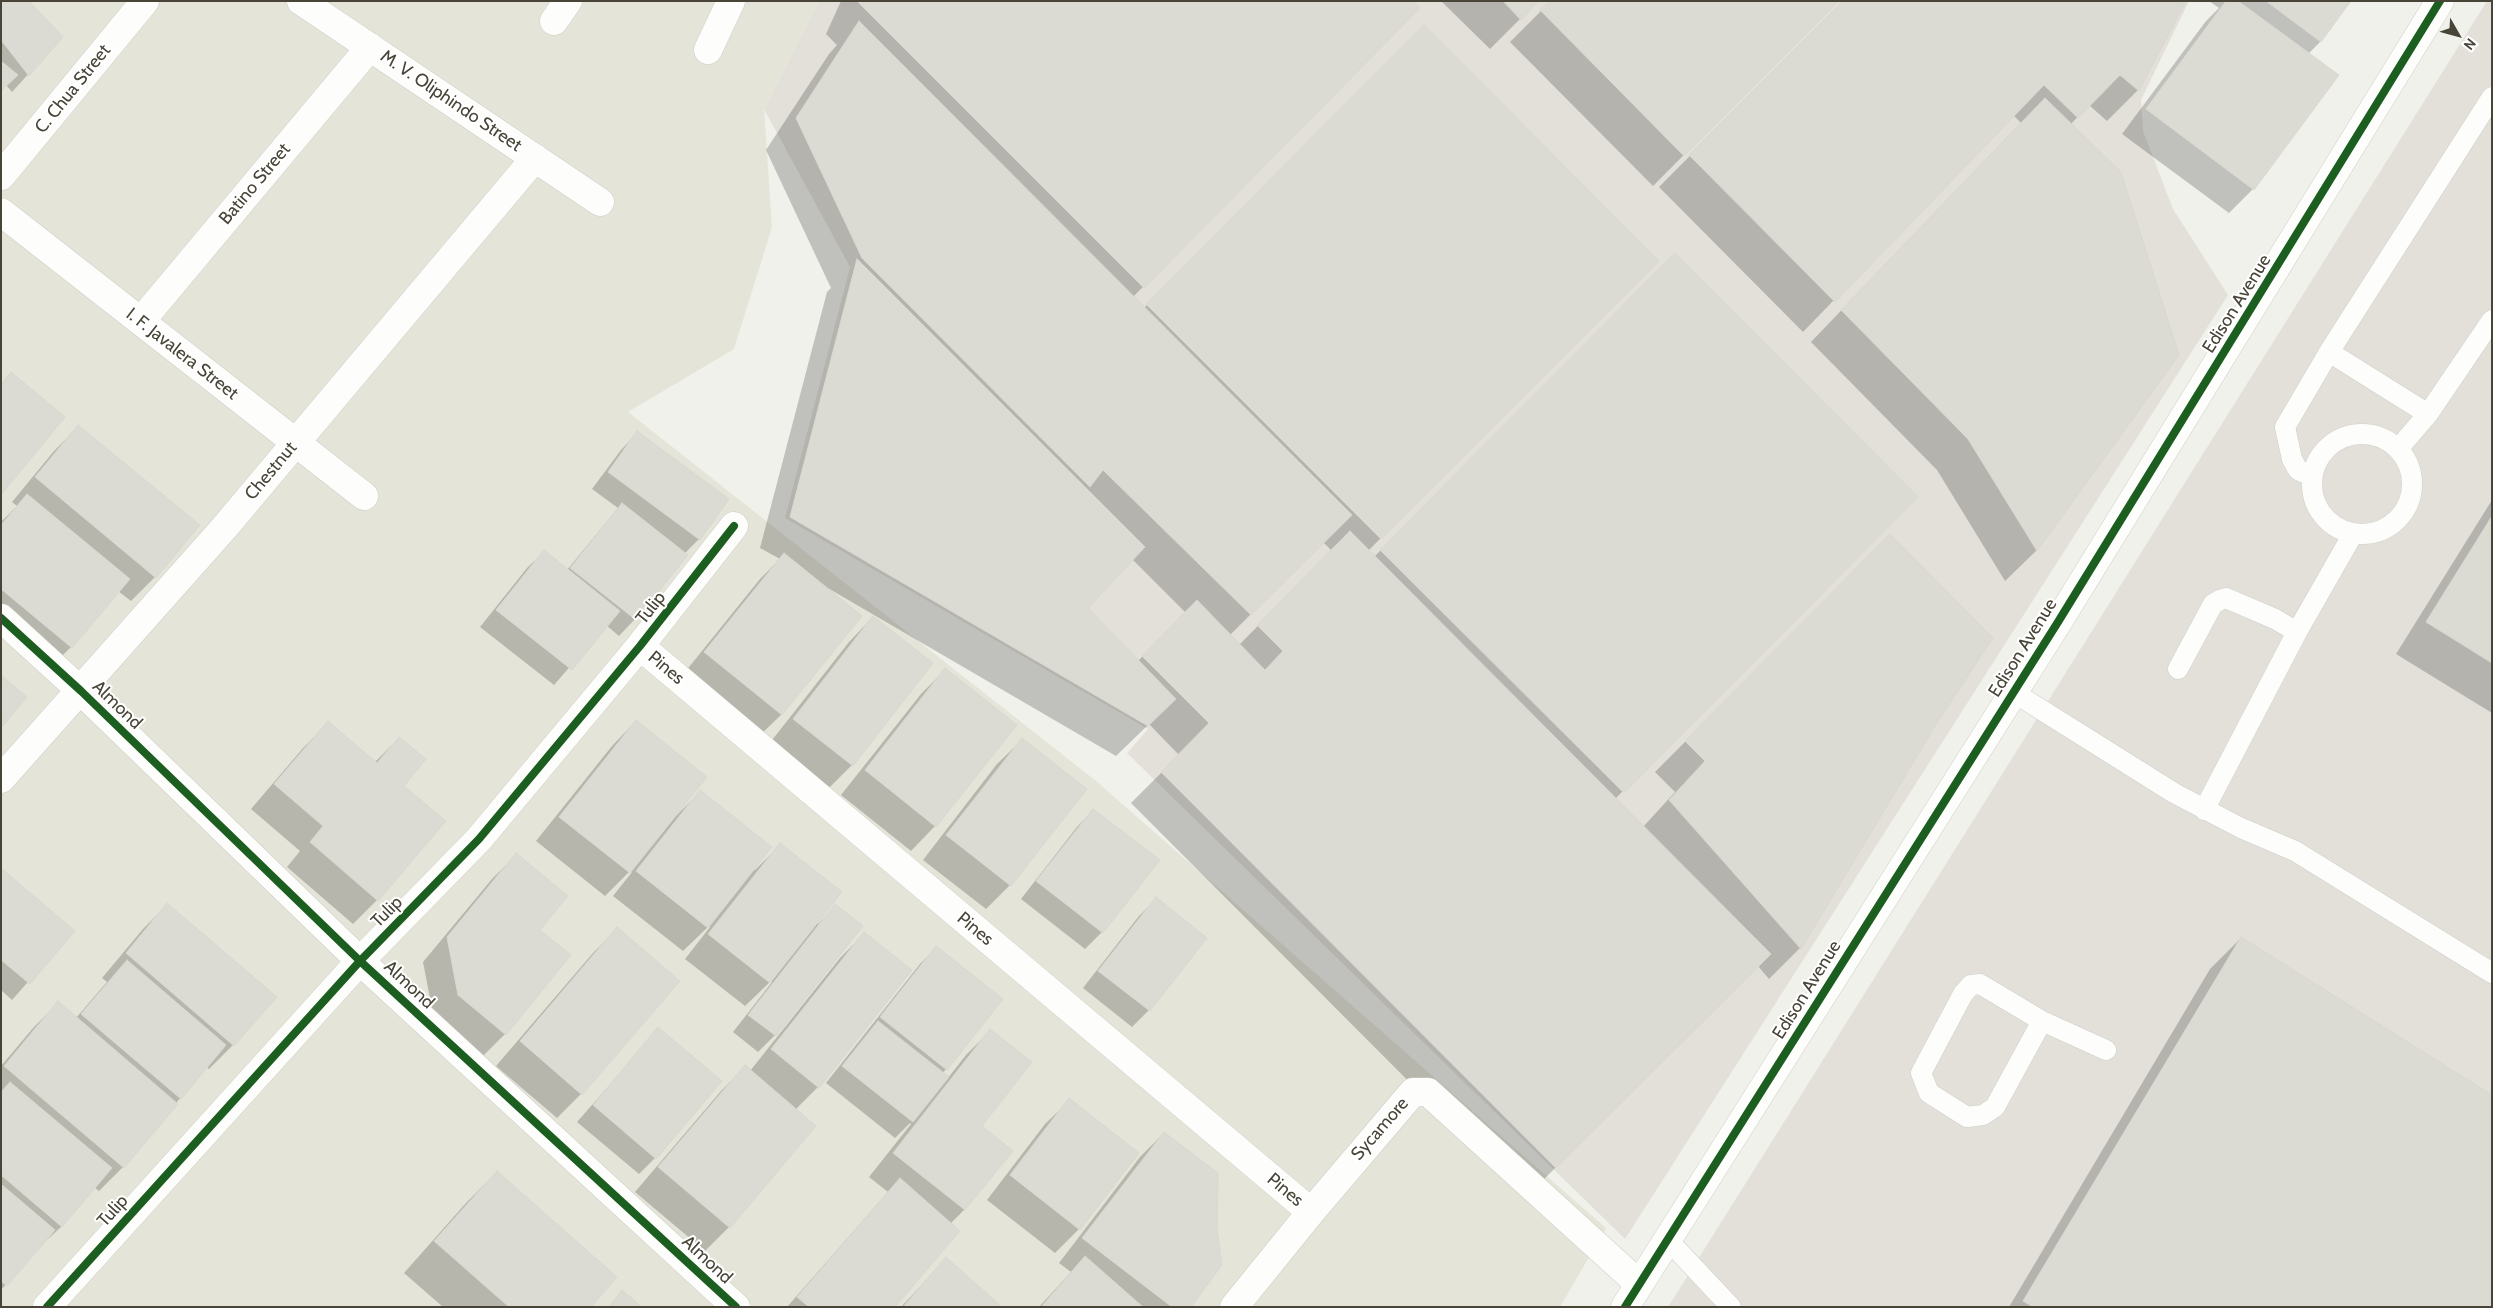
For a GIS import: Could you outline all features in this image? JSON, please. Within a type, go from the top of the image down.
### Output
[{"type":"street","name":"C. Chua Street","points":[[1,176],[145,1]]},
{"type":"street","name":"M. V. Oliphindo Street","points":[[301,1],[600,202]]},
{"type":"street","points":[[708,50],[731,1]]},
{"type":"street","name":"Edison Avenue","points":[[1625,1307],[2013,692],[2440,1]]},
{"type":"street","name":"Batino Street","points":[[141,322],[370,47]]},
{"type":"street","name":"Chestnut","points":[[1,779],[81,692],[224,528],[535,158]]},
{"type":"street","name":"I. F. Javalera Street","points":[[1,212],[364,496]]},
{"type":"street","name":"Tulip","points":[[46,1307],[360,961],[479,839],[640,646],[734,526]]},
{"type":"street","name":"Almond","points":[[1,618],[81,692],[360,961],[736,1307]]},
{"type":"street","name":"Pines","points":[[640,646],[1311,1212]]},
{"type":"street","name":"Sycamore","points":[[1234,1307],[1402,1102],[1413,1092],[1428,1092],[1640,1284]]},
{"type":"lane","points":[[2312,476],[2298,470],[2292,459],[2285,427],[2329,352],[2492,97]]},
{"type":"lane","points":[[2398,449],[2428,414],[2492,320]]},
{"type":"lane","points":[[2329,352],[2428,414]]},
{"type":"lane","points":[[2355,435],[2371,435],[2385,440],[2398,449],[2412,477],[2411,493],[2406,507],[2397,520],[2384,529],[2369,533],[2353,534],[2326,520],[2317,507],[2312,492],[2312,476],[2326,449],[2340,439],[2355,435]]},
{"type":"lane","points":[[2204,810],[2297,632],[2353,534]]},
{"type":"lane","points":[[2178,669],[2213,604],[2226,598],[2297,632]]},
{"type":"lane","points":[[2013,692],[2204,810],[2294,852],[2492,973]]},
{"type":"lane","points":[[2042,1021],[1995,1107],[1983,1115],[1967,1117],[1929,1093],[1921,1073],[1963,994],[1970,985],[1980,984],[2042,1021],[2106,1050]]},
{"type":"lane","points":[[1667,1239],[1731,1307]]},
{"type":"shaded area","points":[[1,1],[819,1],[764,109],[772,227],[734,349],[628,412],[1096,781],[1606,1228],[1560,1307],[1,1307]]},
{"type":"shaded area","points":[[819,1],[2189,1],[2141,100],[2143,131],[2173,209],[2228,295],[1625,1239],[1127,753],[1148,729],[785,518],[850,267],[764,109]]},
{"type":"shaded area","points":[[2487,1],[2492,1],[2492,1307],[1668,1307]]},
{"type":"building","points":[[1,1],[29,1],[63,37],[29,76],[1,40]]},
{"type":"building","points":[[857,1],[1412,1],[1420,8],[1144,288]]},
{"type":"building","points":[[1503,1],[1539,1],[1521,20]]},
{"type":"building","points":[[1549,1],[1839,1],[1684,156],[1540,10]]},
{"type":"building","points":[[1843,1],[2186,1],[2139,91],[2120,75],[2078,118],[2044,85],[1835,302],[1689,155]]},
{"type":"building","points":[[2226,1],[2238,1],[2339,75],[2254,190],[2146,109]]},
{"type":"building","points":[[2266,1],[2351,1],[2321,42]]},
{"type":"building","points":[[859,21],[1352,515],[1251,615],[1103,470],[1090,487],[862,258],[796,118]]},
{"type":"building","points":[[1424,25],[1659,261],[1381,539],[1146,304]]},
{"type":"building","points":[[1,61],[18,75],[1,91]]},
{"type":"building","points":[[2045,98],[2121,172],[2179,355],[2037,551],[1968,439],[1841,310]]},
{"type":"building","points":[[1675,253],[1918,497],[1624,793],[1380,550]]},
{"type":"building","points":[[857,259],[1145,547],[1088,608],[1176,699],[1148,726],[790,517]]},
{"type":"building","points":[[11,372],[65,417],[1,495],[1,384]]},
{"type":"building","points":[[78,425],[200,525],[156,578],[35,477]]},
{"type":"building","points":[[637,431],[729,499],[700,540],[608,472]]},
{"type":"building","points":[[27,494],[130,579],[72,648],[1,589],[1,525]]},
{"type":"building","points":[[622,503],[688,555],[636,620],[570,568]]},
{"type":"building","points":[[2492,516],[2492,663],[2426,622]]},
{"type":"building","points":[[1350,531],[1771,954],[1556,1168],[1161,772],[1209,723],[1142,656],[1197,600],[1265,670],[1283,651],[1257,625]]},
{"type":"building","points":[[1890,534],[1993,638],[1940,718],[1801,949],[1669,800],[1705,761],[1685,741]]},
{"type":"building","points":[[544,550],[620,611],[572,670],[496,610]]},
{"type":"building","points":[[784,553],[862,616],[782,715],[704,652]]},
{"type":"building","points":[[873,616],[933,663],[853,766],[793,719]]},
{"type":"building","points":[[945,668],[1017,725],[936,827],[865,770]]},
{"type":"building","points":[[1,675],[27,697],[1,728]]},
{"type":"building","points":[[636,720],[707,777],[630,873],[559,817]]},
{"type":"building","points":[[328,721],[377,763],[399,737],[426,759],[404,786],[446,821],[378,901],[310,842],[323,826],[274,784]]},
{"type":"building","points":[[1022,738],[1087,789],[1011,886],[946,835]]},
{"type":"building","points":[[700,790],[772,847],[708,928],[636,871]]},
{"type":"building","points":[[1093,809],[1160,860],[1103,933],[1036,881]]},
{"type":"building","points":[[780,843],[842,892],[770,983],[708,934]]},
{"type":"building","points":[[516,853],[568,896],[540,930],[571,955],[506,1035],[458,995],[447,937]]},
{"type":"building","points":[[1,868],[75,931],[30,984],[1,960]]},
{"type":"building","points":[[1156,897],[1207,938],[1150,1011],[1098,971]]},
{"type":"building","points":[[167,903],[277,997],[234,1046],[126,953]]},
{"type":"building","points":[[835,904],[863,926],[776,1036],[748,1015]]},
{"type":"building","points":[[617,927],[680,981],[582,1095],[520,1041]]},
{"type":"building","points":[[864,932],[912,970],[819,1088],[771,1049]]},
{"type":"building","points":[[2241,937],[2492,1095],[2492,1307],[2033,1307],[2023,1301]]},
{"type":"building","points":[[936,946],[1003,999],[947,1070],[880,1017]]},
{"type":"building","points":[[127,960],[226,1045],[181,1099],[81,1014]]},
{"type":"building","points":[[58,1001],[178,1104],[124,1168],[4,1066]]},
{"type":"building","points":[[878,1021],[949,1077],[913,1122],[842,1066]]},
{"type":"building","points":[[658,1027],[722,1081],[656,1159],[593,1105]]},
{"type":"building","points":[[990,1029],[1032,1062],[982,1126],[1013,1151],[965,1210],[893,1153]]},
{"type":"building","points":[[745,1065],[816,1126],[730,1228],[658,1167]]},
{"type":"building","points":[[10,1082],[112,1168],[62,1227],[1,1175],[1,1092]]},
{"type":"building","points":[[1069,1098],[1139,1153],[1080,1230],[1010,1175]]},
{"type":"building","points":[[1164,1132],[1218,1173],[1217,1229],[1222,1265],[1191,1307],[1172,1307],[1082,1238]]},
{"type":"building","points":[[497,1171],[617,1277],[591,1307],[509,1307],[434,1241]]},
{"type":"building","points":[[900,1178],[960,1231],[895,1307],[809,1307],[797,1297]]},
{"type":"building","points":[[1,1184],[55,1230],[7,1286],[1,1281]]},
{"type":"building","points":[[1085,1256],[1143,1307],[1041,1307]]},
{"type":"building","points":[[946,1257],[1002,1307],[903,1307]]},
{"type":"building","points":[[622,1290],[642,1307],[609,1307]]},
{"type":"cycle path","points":[[1625,1307],[2058,622],[2440,1]]},
{"type":"cycle path","points":[[47,1307],[360,961],[479,839],[640,646],[734,526]]},
{"type":"cycle path","points":[[1,618],[81,691],[360,961],[736,1307]]}]
